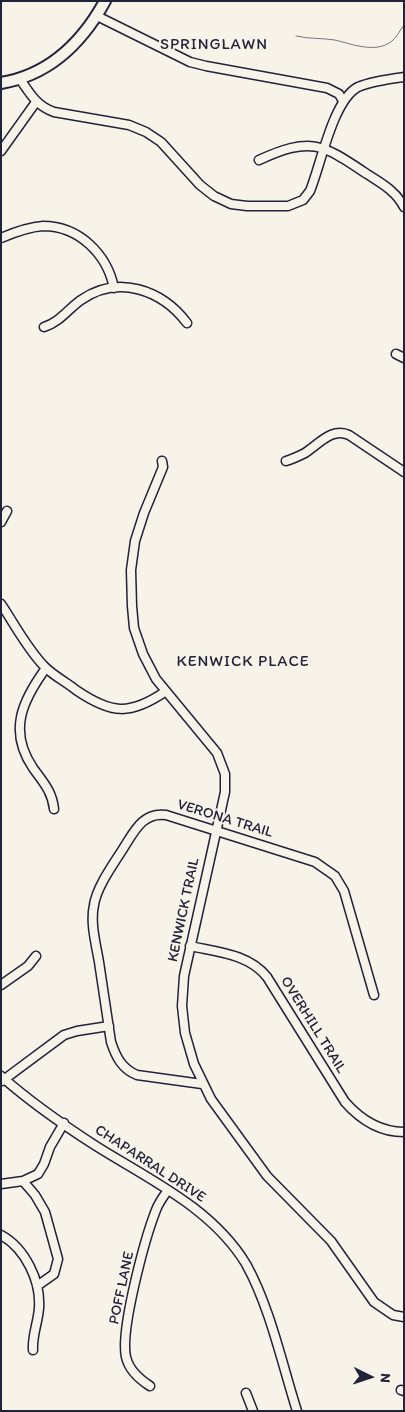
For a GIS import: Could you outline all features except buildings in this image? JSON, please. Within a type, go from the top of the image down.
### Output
[{"type":"main road","points":[[1,83],[20,79],[44,69],[67,53],[86,32],[105,1]]},
{"type":"street","points":[[97,16],[200,65],[327,88],[340,94],[343,101]]},
{"type":"street","points":[[20,79],[36,102],[54,112],[129,125],[146,132],[161,142],[200,185],[222,201],[236,205],[288,206],[298,203],[310,191],[343,101],[348,95],[359,87],[404,77]]},
{"type":"street","points":[[1,151],[36,102]]},
{"type":"street","points":[[260,160],[296,147],[314,146],[325,148],[340,155],[389,188],[404,207]]},
{"type":"street","points":[[1,238],[23,229],[35,227],[52,227],[68,231],[86,241],[100,254],[110,274],[114,288]]},
{"type":"street","points":[[44,327],[54,324],[86,296],[114,288],[134,288],[150,292],[167,303],[187,323]]},
{"type":"street","points":[[396,354],[404,358]]},
{"type":"street","points":[[286,461],[305,453],[331,435],[340,432],[349,435],[404,472]]},
{"type":"street","name":"KENWICK TRAIL","points":[[162,461],[163,468],[144,513],[135,541],[131,570],[134,628],[143,654],[156,679],[212,746],[223,766],[225,774],[225,792],[190,946],[182,991],[184,1021],[189,1049],[202,1084],[220,1113],[267,1176],[330,1240],[374,1302],[394,1315],[404,1317]]},
{"type":"street","points":[[1,522],[7,511]]},
{"type":"street","points":[[1,604],[46,668],[91,700],[107,707],[124,709],[142,705],[166,691]]},
{"type":"street","points":[[46,668],[39,677],[22,712],[19,734],[25,754],[51,794],[54,809]]},
{"type":"street","name":"VERONA TRAIL","points":[[202,1084],[131,1072],[122,1066],[111,1042],[93,913],[95,900],[133,832],[148,817],[156,815],[166,816],[315,862],[335,876],[348,901],[374,995]]},
{"type":"street","name":"OVERHILL TRAIL","points":[[190,946],[239,957],[258,968],[267,977],[345,1102],[352,1110],[374,1125],[390,1131],[404,1132]]},
{"type":"street","points":[[1,985],[28,966],[36,956]]},
{"type":"street","points":[[2,1079],[64,1035],[109,1026]]},
{"type":"street","name":"CHAPARRAL DRIVE","points":[[2,1079],[95,1145],[186,1201],[212,1222],[232,1244],[246,1264],[258,1289],[298,1411]]},
{"type":"street","points":[[1,1184],[32,1178],[41,1169],[50,1147],[64,1124]]},
{"type":"street","points":[[23,1181],[36,1195],[45,1212],[58,1259],[54,1274],[37,1286]]},
{"type":"street","name":"POFF LANE","points":[[150,1386],[136,1375],[128,1362],[125,1350],[126,1331],[146,1240],[160,1200],[168,1190]]},
{"type":"street","points":[[1,1236],[7,1238],[21,1251],[30,1267],[37,1286],[39,1308],[33,1337],[33,1350]]},
{"type":"street","points":[[246,1393],[253,1411]]},
{"type":"waterway","points":[[296,36],[335,40],[356,46],[379,47],[392,41],[404,25]]},
{"type":"district","name":"SPRINGLAWN","points":[[214,45]]},
{"type":"district","name":"KENWICK PLACE","points":[[243,662]]}]
